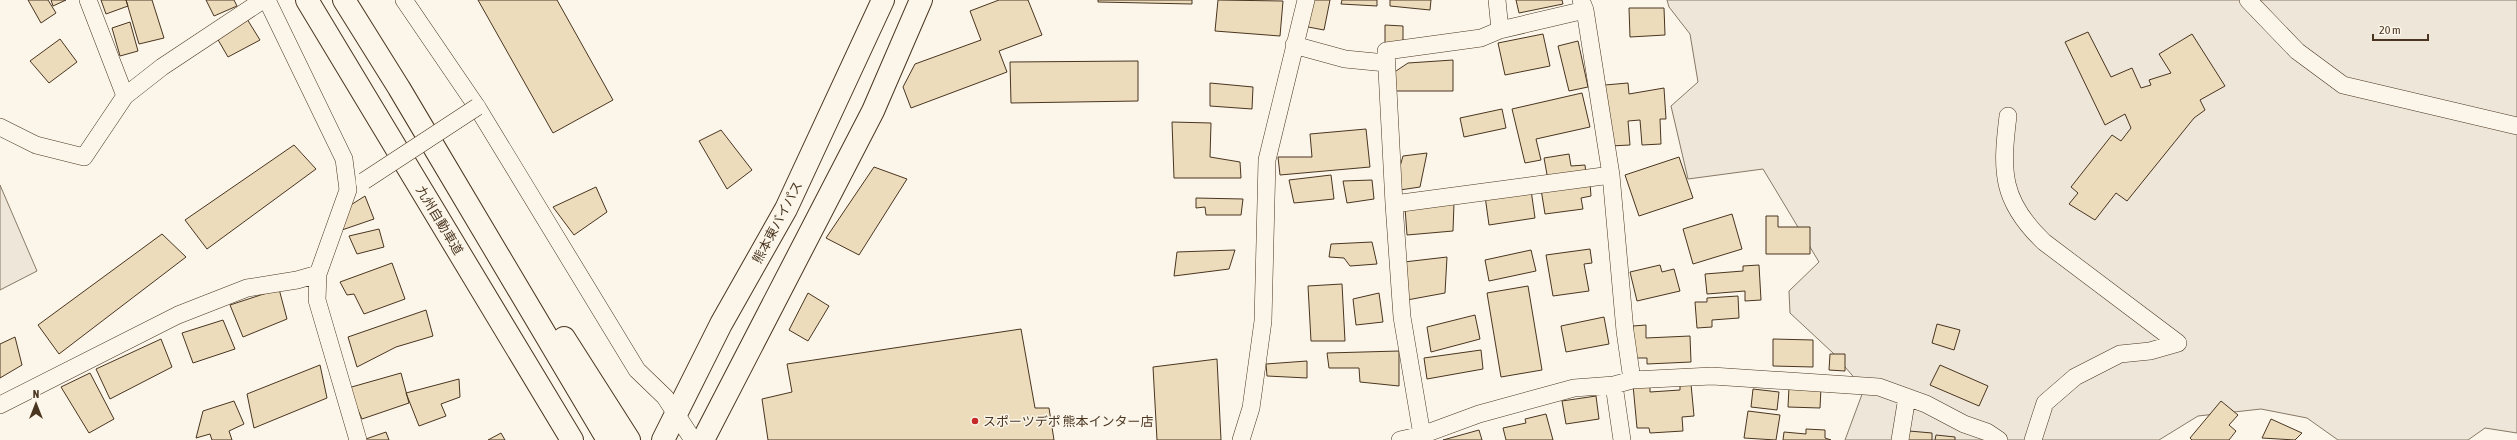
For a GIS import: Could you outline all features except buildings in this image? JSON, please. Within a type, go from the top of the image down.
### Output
[{"type":"highway","name":"九州自動車道","points":[[307,0],[572,440]]},
{"type":"highway","points":[[344,0],[399,88],[629,440]]},
{"type":"highway","name":"熊本東バイパス","points":[[664,440],[721,324],[786,209],[883,0]]},
{"type":"highway","points":[[703,440],[873,111],[921,0]]},
{"type":"highway","points":[[399,88],[608,440]]},
{"type":"street","points":[[88,0],[125,96]]},
{"type":"street","points":[[0,127],[36,145],[84,157],[125,96],[162,68],[263,0]]},
{"type":"street","points":[[267,0],[344,159],[348,190],[318,274],[317,300],[358,440]]},
{"type":"street","points":[[404,0],[477,108],[637,370],[665,396],[693,440]]},
{"type":"street","points":[[1241,440],[1251,408],[1263,320],[1267,160],[1284,97],[1294,45],[1306,0]]},
{"type":"street","points":[[1498,0],[1500,30]]},
{"type":"street","points":[[2248,0],[2298,52],[2343,85],[2517,126]]},
{"type":"street","points":[[1422,435],[1402,317],[1394,204],[1386,51],[1481,38],[1500,30],[1583,5],[1611,175],[1625,331],[1632,380]]},
{"type":"street","points":[[1294,45],[1345,59],[1386,63]]},
{"type":"street","points":[[348,190],[477,108]]},
{"type":"street","points":[[2008,116],[2003,157],[2008,192],[2024,224],[2044,242],[2178,343],[2150,351],[2120,354],[2074,377],[2045,403],[2033,440]]},
{"type":"street","points":[[1394,204],[1611,175]]},
{"type":"street","points":[[0,405],[178,315],[248,288],[297,280],[318,274]]},
{"type":"street","points":[[1400,440],[1422,435],[1479,414],[1574,388],[1614,385],[1632,380],[1712,376],[1879,387],[1907,397],[1971,433],[1987,432],[1999,440]]},
{"type":"street","points":[[1614,385],[1622,440]]},
{"type":"street","points":[[1900,440],[1907,397]]},
{"type":"shaded area","points":[[1667,0],[2517,0],[2517,433],[2485,428],[2468,440],[2338,440],[2307,418],[2261,409],[2198,416],[2159,440],[1845,440],[1864,389],[1833,353],[1790,313],[1789,291],[1819,262],[1763,169],[1688,179],[1671,106],[1698,82],[1690,34],[1669,7]]},
{"type":"shaded area","points":[[0,185],[37,271],[0,290]]},
{"type":"place","name":"スポーツデポ 熊本インター店","points":[[975,421]]}]
